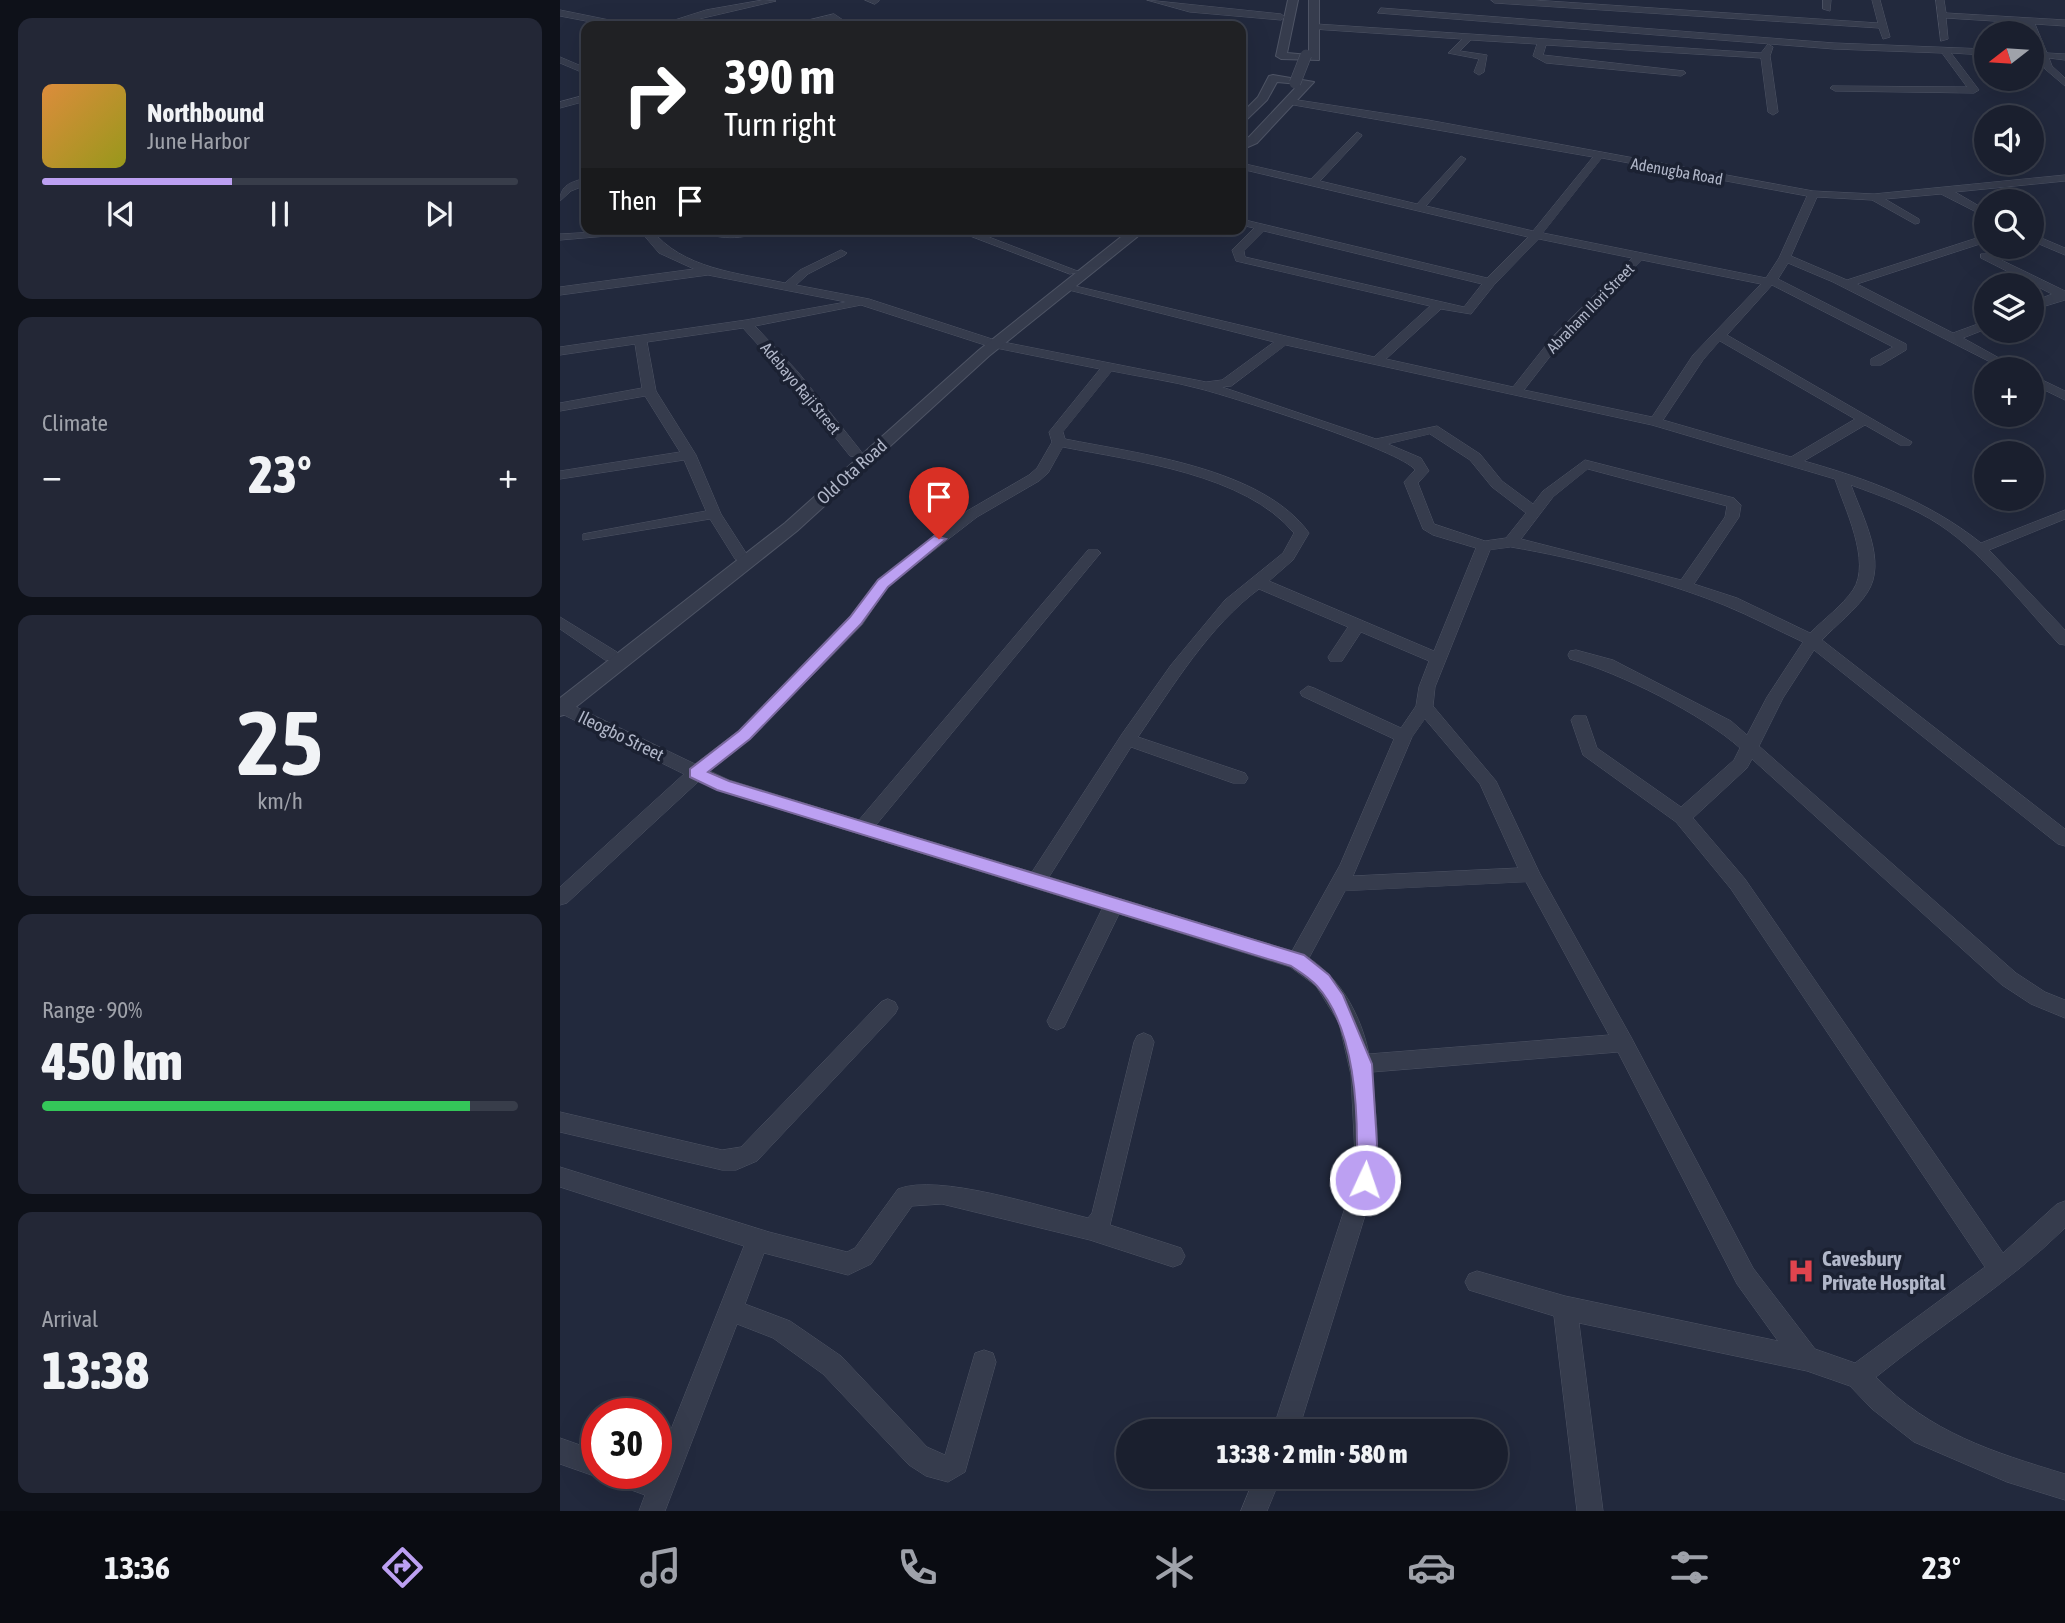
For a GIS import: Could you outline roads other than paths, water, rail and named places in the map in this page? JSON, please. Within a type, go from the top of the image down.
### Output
[{"type":"street","points":[[716,0],[739,6]]},
{"type":"street","points":[[1212,11],[1218,0]]},
{"type":"street","points":[[1293,0],[1282,57],[1315,58],[1316,27],[1312,0]]},
{"type":"street","points":[[1246,126],[1289,83],[1298,36],[1299,0]]},
{"type":"street","points":[[1246,139],[1289,83],[1306,55],[1312,0]]},
{"type":"street","points":[[1376,30],[1384,0]]},
{"type":"street","points":[[1495,0],[1720,16],[1762,13],[1882,26]]},
{"type":"street","points":[[1719,0],[1719,35]]},
{"type":"street","points":[[1876,0],[1891,48]]},
{"type":"street","points":[[1835,88],[1974,90],[1944,45],[1940,0]]},
{"type":"street","points":[[695,21],[739,6],[772,1]]},
{"type":"street","points":[[1155,1],[1212,11],[1281,17]]},
{"type":"street","points":[[1381,11],[1719,35],[1769,41],[1891,48],[1944,45],[1974,50]]},
{"type":"street","points":[[560,13],[599,21]]},
{"type":"street","points":[[1941,15],[2030,21]]},
{"type":"street","points":[[814,21],[834,17],[840,21]]},
{"type":"street","points":[[2044,22],[2065,23]]},
{"type":"street","points":[[1316,27],[1765,57]]},
{"type":"street","points":[[1469,37],[1452,53],[1484,57],[1479,72]]},
{"type":"street","points":[[1769,41],[1765,57],[1773,112]]},
{"type":"street","points":[[1542,42],[1538,56],[1546,60],[1681,73]]},
{"type":"street","points":[[2044,55],[2065,57]]},
{"type":"street","points":[[560,61],[581,69]]},
{"type":"street","points":[[2044,62],[2065,83]]},
{"type":"street","points":[[1246,116],[1263,97],[1273,78],[1308,82],[1253,140],[1246,143]]},
{"type":"street","points":[[560,105],[581,99]]},
{"type":"street","name":"Adenugba Road","points":[[1291,102],[1427,123],[1598,157],[1813,194],[1874,197],[2065,178]]},
{"type":"street","points":[[1313,183],[1357,135]]},
{"type":"street","points":[[1261,228],[1238,250],[1240,259],[1467,311],[1490,282],[1536,235],[1598,157]]},
{"type":"street","points":[[1419,208],[1461,159]]},
{"type":"street","points":[[1246,167],[1536,235],[1770,281],[1902,347],[1876,362]]},
{"type":"street","points":[[563,192],[581,183]]},
{"type":"street","points":[[1943,190],[1974,207]]},
{"type":"street","points":[[1655,422],[1698,358],[1770,281],[1785,258],[1813,194]]},
{"type":"street","points":[[1874,197],[1914,221]]},
{"type":"street","points":[[1246,224],[1490,282]]},
{"type":"street","points":[[560,237],[581,235]]},
{"type":"street","points":[[650,235],[663,251],[708,271],[865,302],[989,342],[1206,386],[1375,443],[1421,465],[1422,471],[1411,482],[1428,526],[1438,532],[1483,546],[1511,542],[1560,551],[1685,586],[1731,602],[1812,640],[2065,839]]},
{"type":"street","points":[[973,235],[1074,272]]},
{"type":"street","name":"Old Ota Road","points":[[561,703],[611,656],[808,500],[855,453],[1120,235]]},
{"type":"street","name":"Old Ota Road","points":[[561,703],[790,527],[989,342],[1068,288],[1133,235]]},
{"type":"street","points":[[2044,238],[2065,237]]},
{"type":"street","points":[[1846,284],[1974,242]]},
{"type":"street","points":[[2044,242],[2065,252]]},
{"type":"street","points":[[788,286],[804,272],[841,253]]},
{"type":"street","name":"Abraham Ilori Street","points":[[1516,393],[1558,338],[1639,257]]},
{"type":"street","points":[[1785,258],[1846,284],[1989,357]]},
{"type":"street","points":[[1991,259],[2062,296]]},
{"type":"street","points":[[560,291],[708,271]]},
{"type":"street","points":[[1068,288],[1284,341],[1655,422],[1842,476],[1925,509],[1979,549],[2065,640]]},
{"type":"street","points":[[2044,302],[2062,296]]},
{"type":"street","points":[[560,351],[746,324],[865,302]]},
{"type":"street","points":[[1378,360],[1437,306]]},
{"type":"street","name":"Adebayo Raji Street","points":[[746,324],[793,375],[855,453]]},
{"type":"street","points":[[1952,338],[1974,330]]},
{"type":"street","points":[[1720,336],[1905,442]]},
{"type":"street","points":[[640,339],[649,391],[689,455],[714,514],[740,556]]},
{"type":"street","points":[[1206,386],[1226,383],[1284,341]]},
{"type":"street","points":[[560,898],[696,773],[744,735],[856,621],[883,583],[972,514],[1043,470],[1059,442],[1056,432],[1109,366]]},
{"type":"street","points":[[2044,385],[2065,396]]},
{"type":"street","points":[[560,407],[649,391]]},
{"type":"street","points":[[1794,461],[1865,419]]},
{"type":"street","points":[[1375,443],[1432,429],[1440,432],[1475,457],[1489,477],[1534,512]]},
{"type":"street","points":[[1037,880],[1157,697],[1233,602],[1288,557],[1302,533],[1297,523],[1284,512],[1246,491],[1188,470],[1059,442]]},
{"type":"street","points":[[560,475],[689,455]]},
{"type":"street","points":[[1511,542],[1548,494],[1585,464],[1729,501],[1734,505],[1732,517],[1685,586]]},
{"type":"street","points":[[1682,817],[1735,771],[1752,746],[1775,697],[1812,640],[1853,602],[1861,591],[1868,571],[1867,553],[1842,476]]},
{"type":"street","points":[[588,537],[714,514]]},
{"type":"street","points":[[1979,549],[2065,514]]},
{"type":"street","points":[[1297,961],[1349,865],[1404,736],[1424,707],[1427,687],[1483,546]]},
{"type":"street","points":[[863,828],[1093,553]]},
{"type":"street","points":[[1259,583],[1439,659]]},
{"type":"street","points":[[560,622],[611,656]]},
{"type":"street","points":[[1336,657],[1359,623]]},
{"type":"street","points":[[1576,655],[1607,664],[1725,725],[1752,746],[1855,845],[2009,979],[2038,998],[2065,1009]]},
{"type":"street","points":[[1308,692],[1404,736]]},
{"type":"street","name":"Ileogbo Street","points":[[561,703],[723,785],[1297,961],[1323,980],[1337,1001],[1362,1064],[1367,1144],[1365,1180],[1289,1419]]},
{"type":"street","points":[[1424,707],[1487,781],[1531,875],[1624,1043],[1745,1276],[1807,1359]]},
{"type":"street","points":[[1580,720],[1589,751],[1682,817],[1738,884],[2001,1270]]},
{"type":"street","points":[[1129,740],[1239,778]]},
{"type":"street","points":[[1337,884],[1531,875]]},
{"type":"street","points":[[1057,1021],[1114,904]]},
{"type":"street","points":[[560,1122],[722,1160],[736,1160],[748,1154],[888,1008]]},
{"type":"street","points":[[1090,1229],[1099,1223],[1103,1215],[1144,1042]]},
{"type":"street","points":[[1362,1064],[1624,1043]]},
{"type":"street","points":[[560,1177],[848,1264],[863,1256],[906,1196],[942,1194],[1090,1229],[1173,1256]]},
{"type":"street","points":[[1858,1377],[1914,1331],[2039,1240],[2065,1212]]},
{"type":"street","points":[[641,1489],[656,1500],[758,1239]]},
{"type":"street","points":[[1477,1282],[1565,1308],[1807,1359],[1820,1366],[1858,1377],[1881,1400],[1923,1433],[2007,1469],[2065,1487]]},
{"type":"street","points":[[1565,1308],[1590,1511]]},
{"type":"street","points":[[730,1310],[781,1329],[832,1365],[918,1457],[935,1467],[948,1469],[956,1463],[984,1362]]},
{"type":"street","points":[[560,1451],[581,1458]]},
{"type":"street","points":[[1254,1511],[1263,1489]]},
{"type":"place","name":"Cavesbury Private Hospital","points":[[1801,1271]]}]
